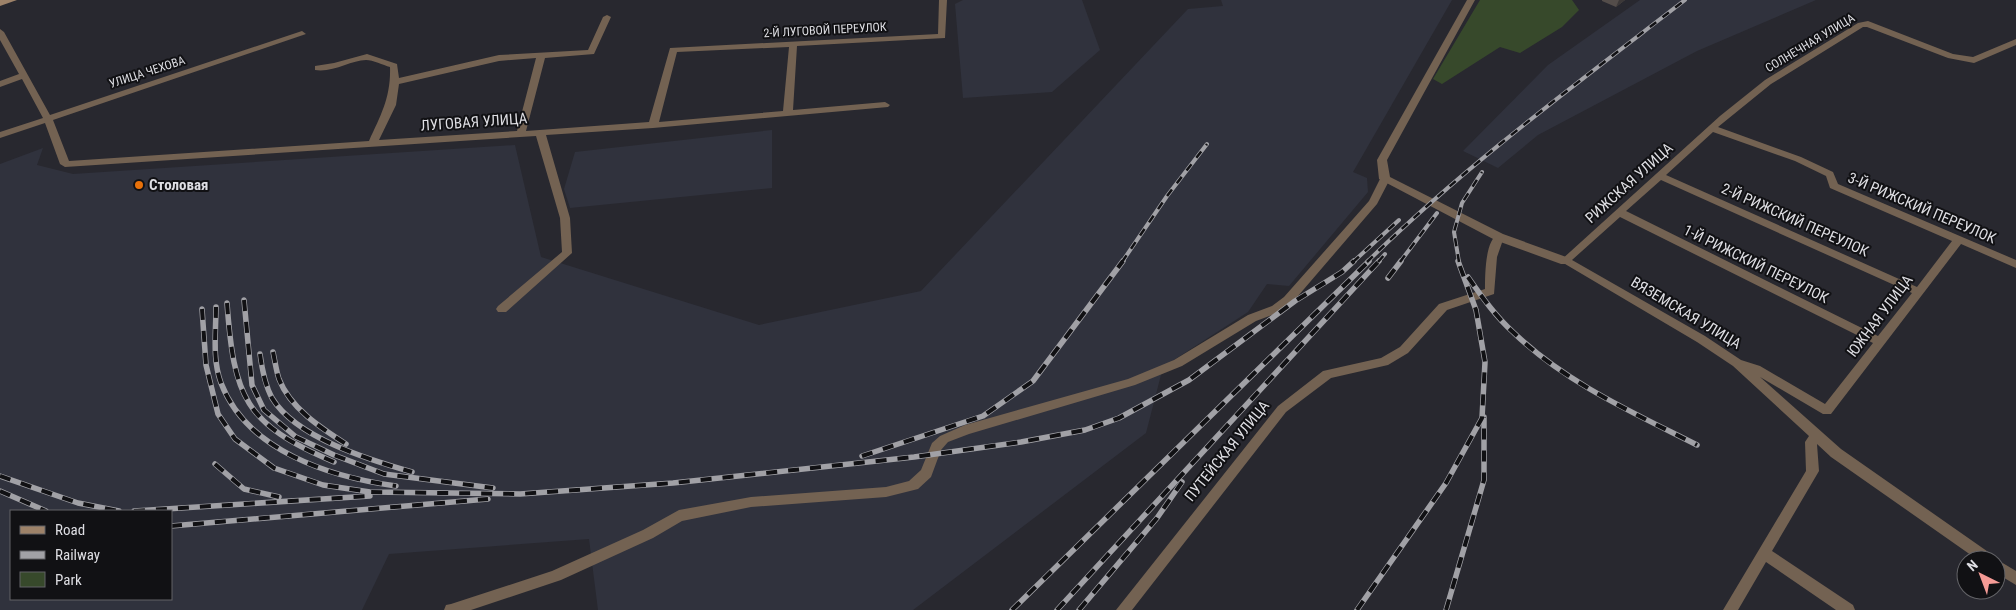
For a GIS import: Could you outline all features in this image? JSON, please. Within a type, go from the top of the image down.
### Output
[{"type":"main road","points":[[0,3],[12,0]]},
{"type":"street","name":"2-Й ЛУГОВОЙ ПЕРЕУЛОК","points":[[653,125],[673,50],[942,36],[943,0]]},
{"type":"street","points":[[451,610],[556,576],[648,534],[679,516],[751,502],[886,492],[913,485],[926,473],[932,454],[944,439],[965,430],[1131,382],[1178,363],[1252,318],[1276,310],[1288,300],[1374,202],[1385,179],[1382,160],[1471,0]]},
{"type":"street","points":[[395,82],[498,58],[591,52],[607,17]]},
{"type":"street","name":"СОЛНЕЧНАЯ УЛИЦА","points":[[1712,128],[1768,82],[1861,24],[1868,24],[1951,56],[1974,60],[2016,42]]},
{"type":"street","points":[[0,32],[48,119]]},
{"type":"street","name":"УЛИЦА ЧЕХОВА","points":[[0,135],[302,34]]},
{"type":"street","points":[[788,112],[793,44]]},
{"type":"street","points":[[522,133],[541,55]]},
{"type":"street","points":[[318,68],[334,66],[367,57],[394,66],[395,82],[391,105],[372,144]]},
{"type":"street","points":[[0,84],[23,76]]},
{"type":"street","name":"ЛУГОВАЯ УЛИЦА","points":[[48,119],[65,164],[653,125],[885,105]]},
{"type":"street","name":"РИЖСКАЯ УЛИЦА","points":[[1565,261],[1712,128]]},
{"type":"street","name":"3-Й РИЖСКИЙ ПЕРЕУЛОК","points":[[1712,128],[1798,159],[1830,174],[1834,186],[1958,241],[2016,264]]},
{"type":"street","points":[[502,310],[567,253],[565,218],[540,132]]},
{"type":"street","name":"2-Й РИЖСКИЙ ПЕРЕУЛОК","points":[[1659,176],[1919,292]]},
{"type":"street","name":"ВЯЗЕМСКАЯ УЛИЦА","points":[[1385,179],[1499,237],[1565,261],[1701,339],[1737,363],[1836,453],[1975,550]]},
{"type":"street","name":"1-Й РИЖСКИЙ ПЕРЕУЛОК","points":[[1619,212],[1880,342]]},
{"type":"street","name":"ПУТЕЙСКАЯ УЛИЦА","points":[[1123,610],[1282,408],[1327,374],[1384,362],[1404,350],[1443,307],[1474,294],[1490,291],[1492,257],[1499,237]]},
{"type":"street","name":"ЮЖНАЯ УЛИЦА","points":[[1737,363],[1756,369],[1827,411],[1958,241]]},
{"type":"street","points":[[1730,610],[1813,471],[1811,442],[1816,436]]},
{"type":"street","points":[[1765,554],[1848,610]]},
{"type":"shaded area","points":[[963,0],[1082,0],[1100,50],[1052,92],[963,98],[955,4]]},
{"type":"shaded area","points":[[1221,0],[1452,0],[1353,172],[1367,178],[1368,192],[1289,286],[1267,284],[1248,312],[1163,367],[1146,433],[913,610],[598,610],[589,539],[389,554],[362,610],[0,610],[0,164],[43,148],[37,165],[73,174],[515,145],[541,257],[759,325],[921,291],[1188,9],[1223,6]]},
{"type":"shaded area","points":[[1640,0],[1816,0],[1697,51],[1538,135],[1498,168],[1463,151],[1548,65]]},
{"type":"shaded area","points":[[772,130],[772,188],[570,208],[564,189],[575,152]]},
{"type":"green space","points":[[1480,0],[1572,0],[1579,10],[1562,27],[1520,53],[1500,47],[1442,84],[1433,79]]},
{"type":"railway","points":[[1367,262],[1443,192],[1522,126],[1685,0]]},
{"type":"railway","points":[[1122,262],[1167,196],[1207,144]]},
{"type":"railway","points":[[1459,262],[1454,232],[1462,203],[1482,172]]},
{"type":"railway","points":[[1400,262],[1437,213]]},
{"type":"railway","points":[[1353,262],[1399,220]]},
{"type":"railway","points":[[1378,262],[1385,254]]},
{"type":"railway","points":[[862,456],[983,416],[1033,381],[1123,261]]},
{"type":"railway","points":[[202,309],[206,365],[218,414],[235,439],[274,468],[323,485],[370,492],[520,494],[673,483],[914,457],[1021,442],[1085,430],[1119,418],[1189,380],[1295,301],[1342,272],[1354,261]]},
{"type":"railway","points":[[1012,610],[1369,261]]},
{"type":"railway","points":[[1057,610],[1379,261]]},
{"type":"railway","points":[[1388,278],[1401,261]]},
{"type":"railway","points":[[1357,610],[1446,483],[1482,418],[1485,362],[1476,310],[1458,261]]},
{"type":"railway","points":[[1468,277],[1507,327],[1534,351],[1601,396],[1697,445]]},
{"type":"railway","points":[[244,300],[252,385],[264,410],[296,437],[334,455],[384,474],[493,488]]},
{"type":"railway","points":[[227,303],[234,362],[240,385],[249,404],[262,420],[280,434],[334,462]]},
{"type":"railway","points":[[216,307],[215,345],[218,374],[233,407],[250,427],[270,443],[294,457],[318,467],[344,476],[396,486]]},
{"type":"railway","points":[[273,352],[279,379],[298,408],[346,444]]},
{"type":"railway","points":[[260,354],[264,377],[272,398],[283,412],[298,425],[335,446],[412,472]]},
{"type":"railway","points":[[1446,610],[1484,480],[1484,417]]},
{"type":"railway","points":[[215,464],[244,489],[279,497]]},
{"type":"railway","points":[[0,476],[78,503],[114,510]]},
{"type":"railway","points":[[1079,610],[1157,518],[1182,482]]},
{"type":"railway","points":[[0,491],[44,510]]},
{"type":"railway","points":[[150,510],[370,496]]},
{"type":"railway","points":[[172,526],[488,499]]},
{"type":"place","name":"Столовая","points":[[139,185]]}]
